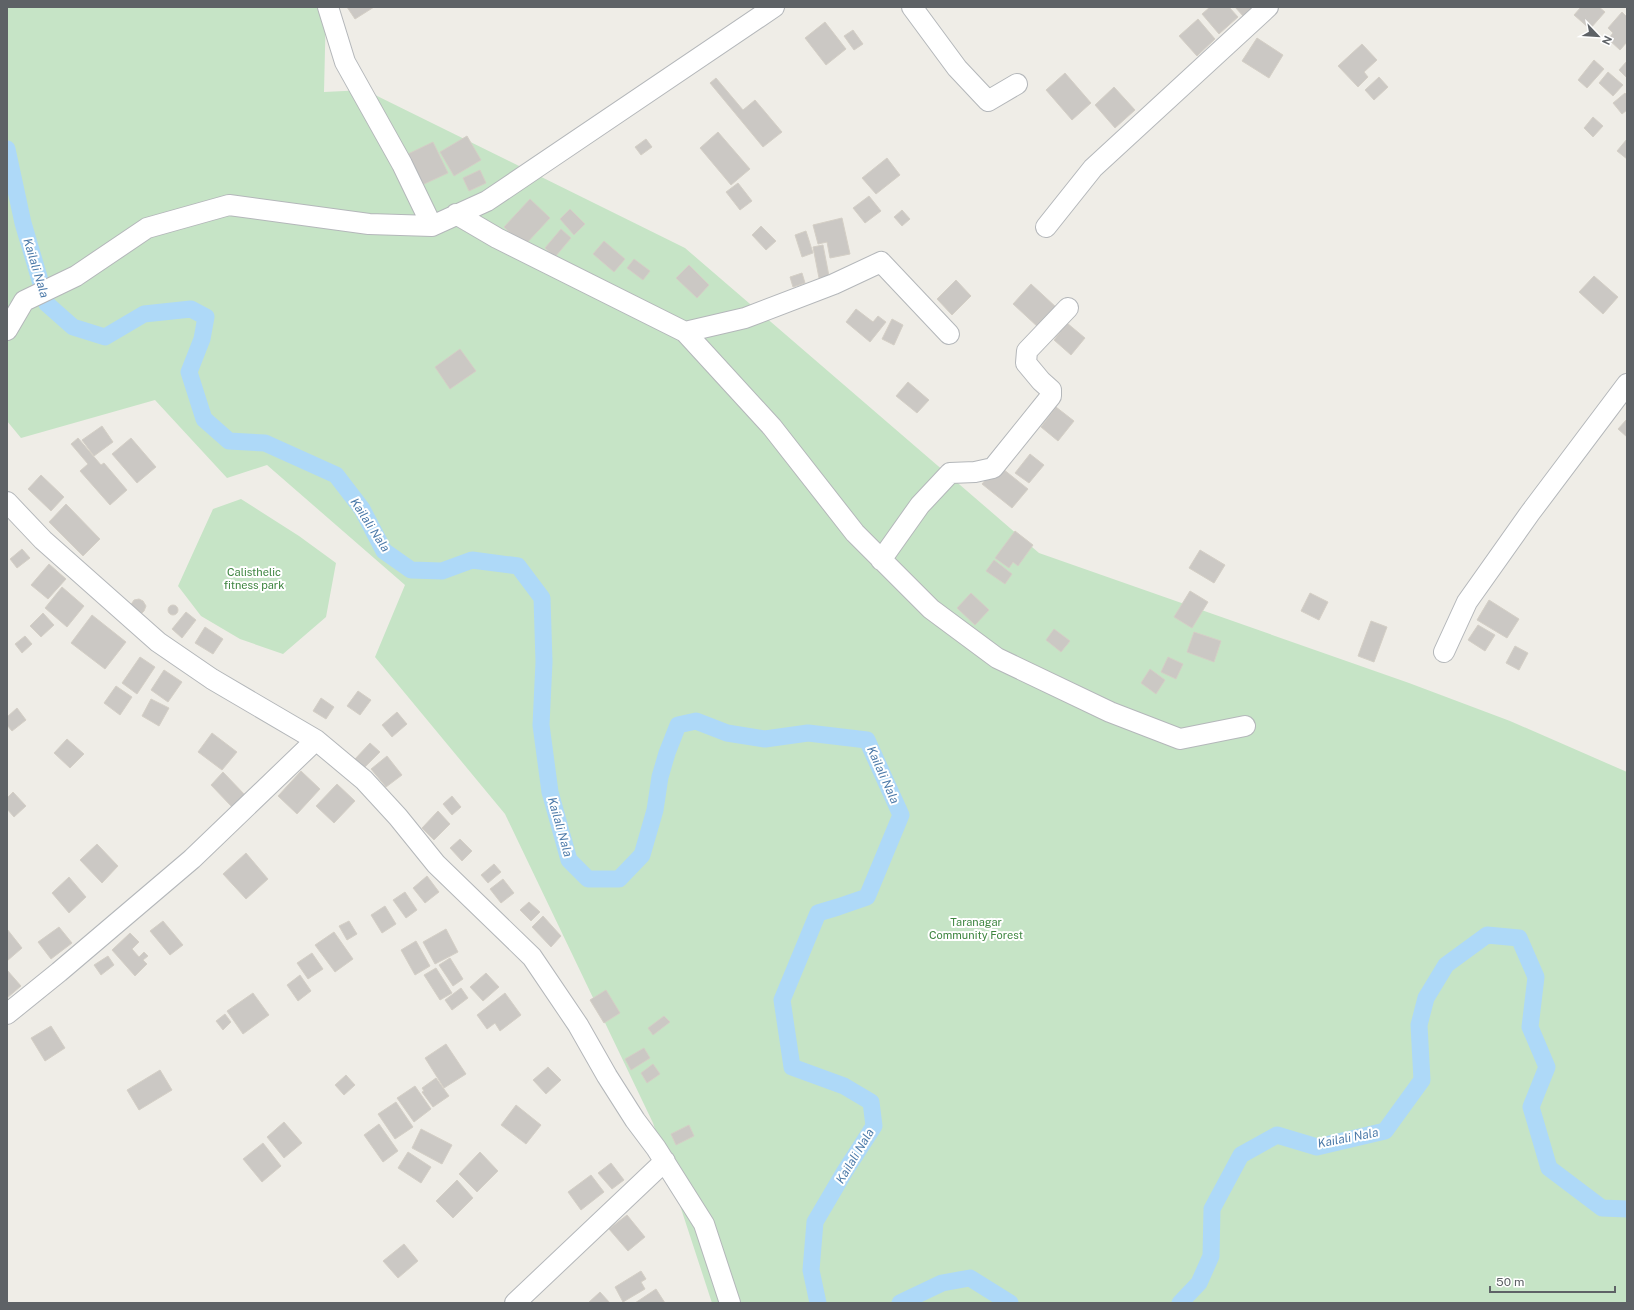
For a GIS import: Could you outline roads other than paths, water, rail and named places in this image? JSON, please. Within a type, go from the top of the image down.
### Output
[{"type":"street","points":[[328,7],[345,62],[402,164],[432,226]]},
{"type":"street","points":[[7,330],[24,300],[76,276],[147,228],[229,205],[368,224],[432,226],[487,201],[774,7]]},
{"type":"street","points":[[912,7],[957,68],[988,101],[1017,84]]},
{"type":"street","points":[[1046,228],[1094,168],[1268,7]]},
{"type":"street","points":[[456,214],[497,238],[685,332],[772,427],[854,533],[931,609],[997,658],[1110,712],[1180,739],[1245,726]]},
{"type":"street","points":[[685,332],[745,318],[834,284],[881,262],[949,334]]},
{"type":"street","points":[[881,560],[920,505],[950,473],[975,472],[993,468],[1051,396],[1051,390],[1041,381],[1026,363],[1027,352],[1068,308]]},
{"type":"street","points":[[1444,652],[1467,602],[1530,513],[1627,384]]},
{"type":"street","points":[[7,502],[43,540],[158,642],[212,678],[316,740],[364,780],[398,817],[436,864],[532,957],[578,1025],[607,1076],[665,1161],[704,1224],[730,1303]]},
{"type":"street","points":[[7,1014],[60,972],[192,859],[316,740]]},
{"type":"street","points":[[515,1303],[665,1161]]},
{"type":"waterway","name":"Kailali Nala","points":[[7,149],[23,223],[47,304],[73,327],[105,337],[144,314],[191,309],[206,317],[202,339],[189,372],[204,419],[229,441],[265,443],[336,475],[362,509],[384,551],[411,570],[442,571],[472,560],[518,566],[542,598],[544,662],[541,725],[550,792],[569,860],[588,879],[619,879],[642,855],[655,810],[660,777],[667,753],[678,725],[696,721],[727,733],[765,739],[808,733],[867,740],[901,815],[867,897],[818,913],[782,1000],[792,1067],[844,1086],[871,1102],[874,1126],[815,1222],[811,1270],[818,1303]]},
{"type":"waterway","name":"Kailali Nala","points":[[1180,1303],[1199,1283],[1211,1256],[1212,1209],[1241,1155],[1277,1135],[1317,1147],[1385,1131],[1422,1080],[1419,1025],[1426,998],[1446,965],[1487,935],[1519,938],[1536,977],[1530,1027],[1547,1067],[1531,1107],[1549,1168],[1602,1208],[1627,1209]]},
{"type":"waterway","name":"Kailali Nala","points":[[900,1303],[942,1283],[970,1278],[1010,1303]]},
{"type":"park label","name":"Calisthelic fitness park","points":[[254,578]]},
{"type":"park label","name":"Taranagar Community Forest","points":[[976,928]]}]
